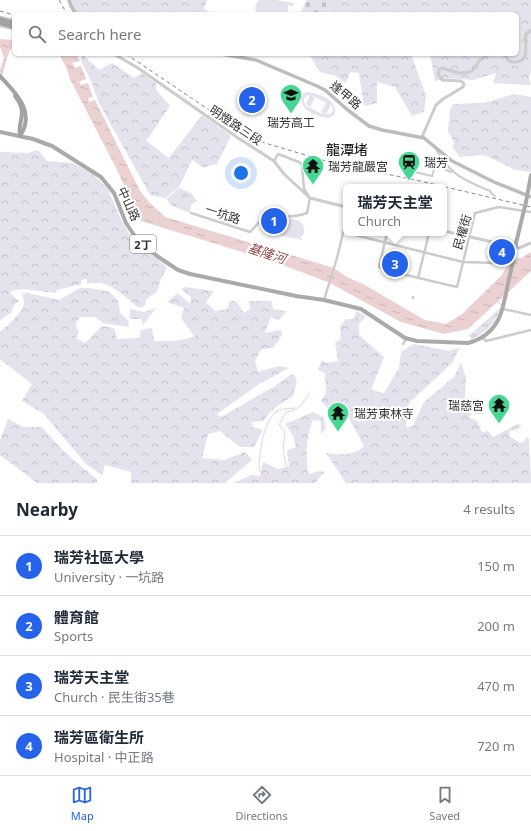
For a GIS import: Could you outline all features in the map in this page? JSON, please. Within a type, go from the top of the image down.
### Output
[{"type":"highway","points":[[0,18],[3,23]]},
{"type":"highway","points":[[0,76],[21,99],[26,113],[20,136]]},
{"type":"highway","points":[[0,80],[10,88]]},
{"type":"main road","points":[[69,0],[75,12]]},
{"type":"main road","name":"逢甲路","points":[[233,56],[256,60],[317,86],[325,90],[349,112],[370,126],[392,132],[422,136],[452,161],[494,182],[529,196]]},
{"type":"main road","name":"中山路","points":[[0,132],[20,136],[52,146],[101,177],[114,193],[126,223],[136,238],[157,256],[178,270],[190,274],[296,296],[324,300]]},
{"type":"main road","name":"2丁","points":[[324,300],[361,309],[406,338],[417,341],[468,343],[482,337],[495,326],[503,308],[514,254],[529,196],[531,175]]},
{"type":"street","points":[[0,18],[12,21]]},
{"type":"street","points":[[506,56],[511,62],[519,62],[527,56],[525,40],[526,34],[531,30]]},
{"type":"street","name":"明燈路三段","points":[[117,56],[138,68],[238,138],[274,161],[284,174],[310,198],[343,206]]},
{"type":"street","points":[[422,136],[436,105],[463,87],[464,84],[462,81],[442,80],[438,74],[440,69],[442,68],[459,73],[470,72],[479,61],[486,56]]},
{"type":"street","name":"逢甲路","points":[[433,144],[443,162],[453,172],[468,182],[490,191],[495,196]]},
{"type":"street","points":[[274,161],[278,154],[299,162],[303,168],[304,189],[310,198]]},
{"type":"street","points":[[406,170],[432,176],[436,164],[453,172]]},
{"type":"street","name":"一坑路","points":[[192,213],[250,232],[268,213],[283,216],[307,213],[310,198]]},
{"type":"street","name":"民權街","points":[[418,278],[457,287],[475,213],[499,207],[531,212]]},
{"type":"street","points":[[324,300],[337,258],[343,232]]},
{"type":"street","points":[[447,232],[516,248],[521,248],[531,243]]},
{"type":"street","points":[[358,236],[463,262],[497,263],[516,248]]},
{"type":"street","points":[[385,236],[379,267],[384,270],[418,278],[428,236]]},
{"type":"street","points":[[503,308],[531,315]]},
{"type":"street","points":[[482,337],[486,341],[531,330]]},
{"type":"street","points":[[403,344],[406,338]]},
{"type":"green space","points":[[70,0],[207,0],[204,9],[209,12],[76,12],[71,7]]},
{"type":"green space","points":[[259,0],[276,0],[294,3],[293,7],[288,5],[288,12],[256,12],[255,7]]},
{"type":"green space","points":[[306,0],[334,0],[327,12],[301,12]]},
{"type":"green space","points":[[334,0],[531,0],[531,70],[529,78],[531,85],[493,83],[496,73],[473,80],[447,78],[435,81],[430,56],[519,56],[519,12],[327,12]]},
{"type":"green space","points":[[82,56],[84,56],[99,70],[112,63],[134,78],[142,73],[156,83],[156,90],[170,106],[146,141],[169,158],[202,115],[231,136],[217,164],[204,168],[192,160],[179,187],[165,198],[150,195],[99,103],[91,81],[81,61]]},
{"type":"green space","points":[[310,56],[412,56],[426,96],[424,112],[412,116],[395,87],[377,82],[377,103],[364,106],[359,73],[350,72],[346,83],[336,76],[320,72]]},
{"type":"green space","points":[[307,92],[327,98],[334,105],[335,114],[329,118],[314,114],[305,108],[301,99],[303,94]],"holes":[[[310,95],[306,104],[310,107],[315,98],[311,95],[326,103],[321,112],[326,114],[317,112],[306,106],[304,99],[306,96]],[[331,105],[333,108],[332,112],[326,114]]]},
{"type":"green space","points":[[514,94],[531,97],[531,172],[515,170],[483,155],[460,157],[453,148],[454,142],[448,131],[450,110],[453,104],[483,103]]},
{"type":"green space","points":[[38,150],[47,161],[73,163],[94,175],[108,189],[120,218],[131,237],[167,267],[157,292],[146,299],[145,306],[139,308],[121,293],[106,284],[87,284],[87,279],[81,280],[82,284],[57,290],[56,293],[23,289],[11,291],[10,293],[19,301],[13,306],[12,312],[0,320],[0,152],[28,153]]},
{"type":"green space","points":[[179,188],[191,193],[197,201],[191,205],[190,213],[171,205],[166,199]]},
{"type":"green space","points":[[285,217],[297,220],[302,224],[304,234],[300,238],[302,240],[264,232],[265,230],[277,233],[276,227],[278,220]]},
{"type":"green space","points":[[185,287],[214,291],[206,302],[215,311],[228,309],[229,301],[236,301],[244,313],[250,310],[249,301],[271,301],[273,309],[287,311],[279,320],[271,317],[265,333],[281,330],[282,335],[273,348],[261,349],[255,361],[258,372],[279,366],[289,368],[259,384],[217,414],[221,417],[294,374],[297,381],[293,396],[273,409],[263,421],[252,422],[252,427],[263,430],[254,447],[240,447],[220,431],[208,434],[202,458],[224,460],[245,452],[252,460],[226,482],[227,483],[131,483],[131,472],[105,465],[102,475],[87,465],[43,413],[22,401],[32,384],[0,359],[0,331],[21,311],[24,304],[22,294],[28,293],[59,300],[80,288],[89,288],[110,292],[118,301],[120,313],[128,320],[129,327],[103,323],[95,317],[81,317],[77,321],[76,326],[79,332],[76,338],[85,343],[102,326],[114,328],[117,339],[139,338],[141,330],[152,328],[154,341],[174,341],[195,337],[181,318],[184,308],[167,302],[178,293],[190,304],[191,297],[181,289]]},
{"type":"green space","points":[[156,308],[143,325],[141,319],[130,319],[130,309],[144,312]]},
{"type":"green space","points":[[500,308],[493,323],[481,334],[471,340],[470,335]]},
{"type":"green space","points":[[356,311],[366,316],[359,324],[359,335],[384,357],[371,390],[384,393],[399,368],[401,352],[414,344],[449,351],[460,347],[452,363],[409,403],[406,427],[413,426],[424,402],[454,377],[461,363],[466,378],[465,398],[479,399],[483,414],[475,414],[473,410],[469,417],[477,421],[482,432],[488,431],[493,437],[518,424],[522,426],[510,431],[509,436],[523,443],[526,437],[529,439],[531,483],[346,483],[326,453],[351,453],[356,452],[364,446],[345,411],[333,413],[321,401],[326,393],[325,373],[318,370],[322,360],[326,363],[338,361],[335,343],[341,339],[340,326],[346,319],[354,319]]},
{"type":"green space","points":[[313,412],[323,417],[326,428],[321,434],[321,421],[313,420],[307,441],[308,474],[320,471],[325,472],[316,483],[234,483],[251,475],[260,476],[263,462],[278,469],[289,467],[287,450],[296,447],[293,436],[285,424]]},
{"type":"green space","points":[[8,419],[23,427],[42,427],[68,455],[97,479],[97,483],[37,483],[0,455],[0,441]]},
{"type":"water","points":[[0,39],[12,40],[12,49],[9,52],[0,82],[0,70],[4,58],[0,47]]},
{"type":"water","name":"基隆河","points":[[60,56],[78,56],[80,61],[72,63],[75,68],[81,66],[86,79],[79,82],[81,85],[88,83],[93,97],[88,98],[89,102],[95,100],[140,191],[165,217],[334,268],[347,277],[363,284],[425,320],[446,324],[462,314],[502,275],[511,259],[521,258],[531,252],[531,271],[468,329],[444,334],[401,322],[330,283],[275,262],[141,221],[116,168],[70,79]]},
{"type":"waterway","points":[[497,302],[501,305]]},
{"type":"waterway","points":[[289,476],[283,449],[285,432],[279,425],[286,412],[297,409],[309,394]]},
{"type":"waterway","points":[[270,483],[259,470],[261,447],[265,430],[272,416],[276,412],[283,409],[295,408]]},
{"type":"railway","points":[[59,0],[66,12]]},
{"type":"railway","points":[[0,11],[12,14]]},
{"type":"railway","points":[[129,56],[253,138],[329,162],[433,184]]},
{"type":"railway","points":[[447,187],[531,207]]},
{"type":"place","name":"體育館","points":[[252,100]]},
{"type":"place","name":"瑞芳高工","points":[[291,114]]},
{"type":"place","name":"瑞芳","points":[[409,182]]},
{"type":"place","name":"瑞芳龍嚴宮","points":[[313,186]]},
{"type":"place","name":"瑞芳社區大學","points":[[274,221]]},
{"type":"place","name":"瑞芳區衛生所","points":[[502,252]]},
{"type":"place","name":"瑞芳天主堂","points":[[395,264]]},
{"type":"place","name":"瑞慈宮","points":[[499,424]]},
{"type":"place","name":"瑞芳東林寺","points":[[338,432]]},
{"type":"district","name":"龍潭堵","points":[[347,149]]}]
